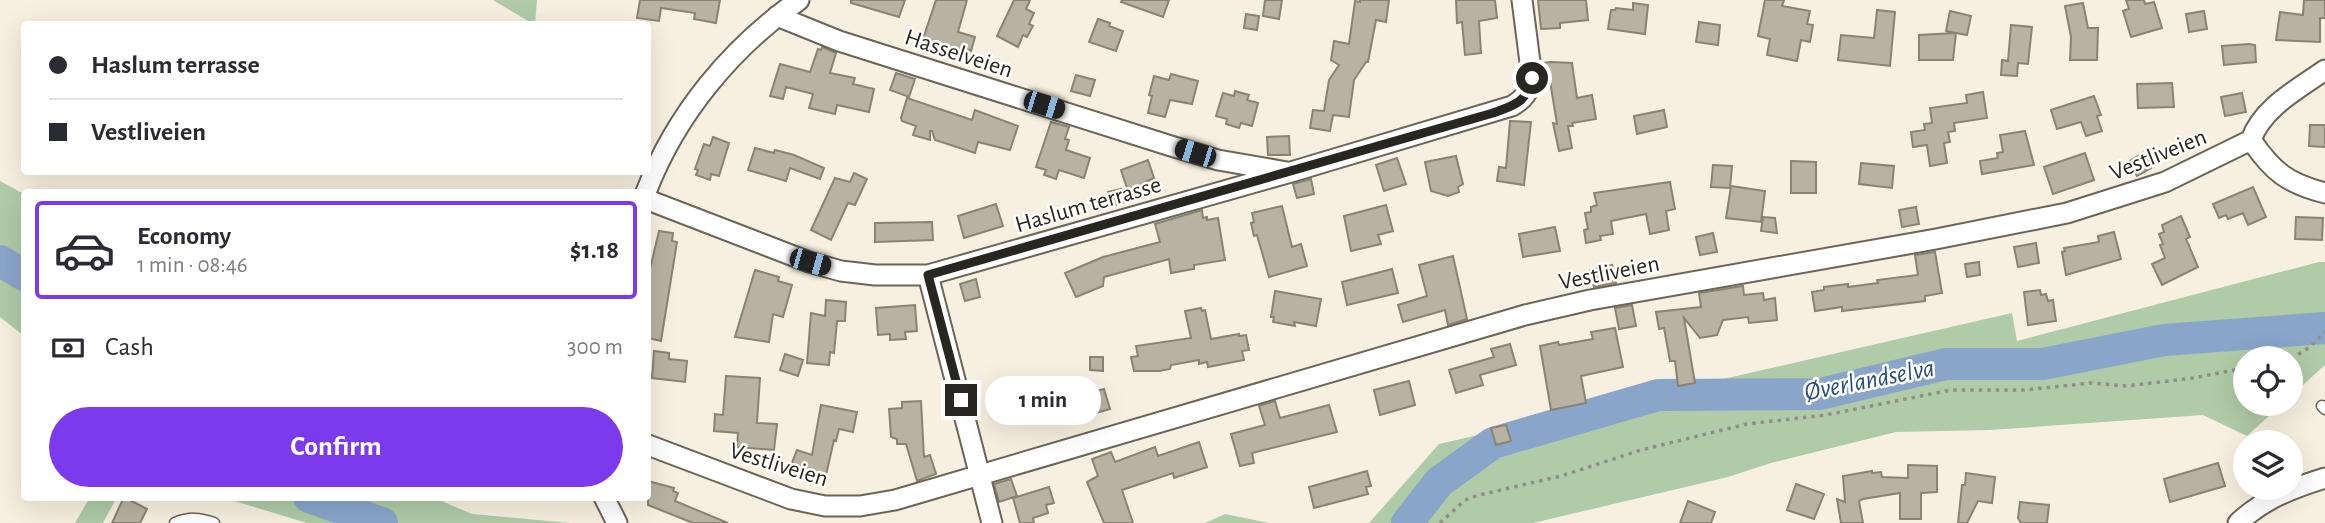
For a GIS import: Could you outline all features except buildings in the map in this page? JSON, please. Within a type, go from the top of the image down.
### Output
[{"type":"street","points":[[647,189],[656,167],[694,102],[725,65],[777,16],[799,0]]},
{"type":"street","name":"Haslum terrasse","points":[[651,201],[810,262],[841,271],[875,275],[928,275],[1493,113],[1521,101],[1529,90],[1532,78],[1522,0]]},
{"type":"street","name":"Hasselveien","points":[[777,16],[839,41],[1171,146],[1218,160],[1291,172]]},
{"type":"street","points":[[2325,70],[2274,106],[2255,128],[2251,140],[2267,163],[2281,176],[2298,186],[2325,192]]},
{"type":"street","name":"Vestliveien","points":[[651,446],[791,499],[825,506],[860,506],[895,500],[1525,315],[1590,299],[1936,239],[2067,213],[2165,182],[2251,140]]},
{"type":"street","points":[[928,275],[992,523]]},
{"type":"street","points":[[2238,523],[2253,509],[2284,492],[2325,478]]},
{"type":"street","points":[[606,501],[617,523]]},
{"type":"lane","points":[[175,523],[201,518],[214,523]]},
{"type":"path","points":[[2303,351],[2325,332]]},
{"type":"path","points":[[1440,523],[1465,500],[1479,495],[1560,476],[1641,450],[1747,424],[1826,415],[1951,390],[2024,390],[2091,383],[2127,386],[2233,370]]},
{"type":"green space","points":[[493,0],[537,0],[535,21],[528,21]]},
{"type":"green space","points":[[0,181],[21,192],[21,334],[0,317]]},
{"type":"green space","points":[[2325,262],[2325,365],[2303,385],[2303,346],[2233,346],[2233,416],[2269,416],[2254,430],[2234,430],[2203,415],[1990,430],[1896,432],[1771,463],[1728,477],[1533,523],[1369,523],[1439,444],[2012,313],[2017,341]]},
{"type":"green space","points":[[88,501],[115,501],[103,523],[75,523]]},
{"type":"green space","points":[[234,501],[441,501],[472,514],[570,523],[307,523]]},
{"type":"green space","points":[[1225,514],[1269,523],[1205,523]]},
{"type":"waterway","name":"Øverlandselva","points":[[0,261],[21,273]]},
{"type":"waterway","name":"Øverlandselva","points":[[1407,523],[1439,482],[1493,443],[1658,395],[1820,394],[1946,364],[2043,364],[2164,340],[2325,328]]},
{"type":"waterway","name":"Øverlandselva","points":[[320,501],[382,523]]},
{"type":"route","points":[[961,400],[928,275],[1493,113],[1521,101],[1529,90],[1532,78]]}]
